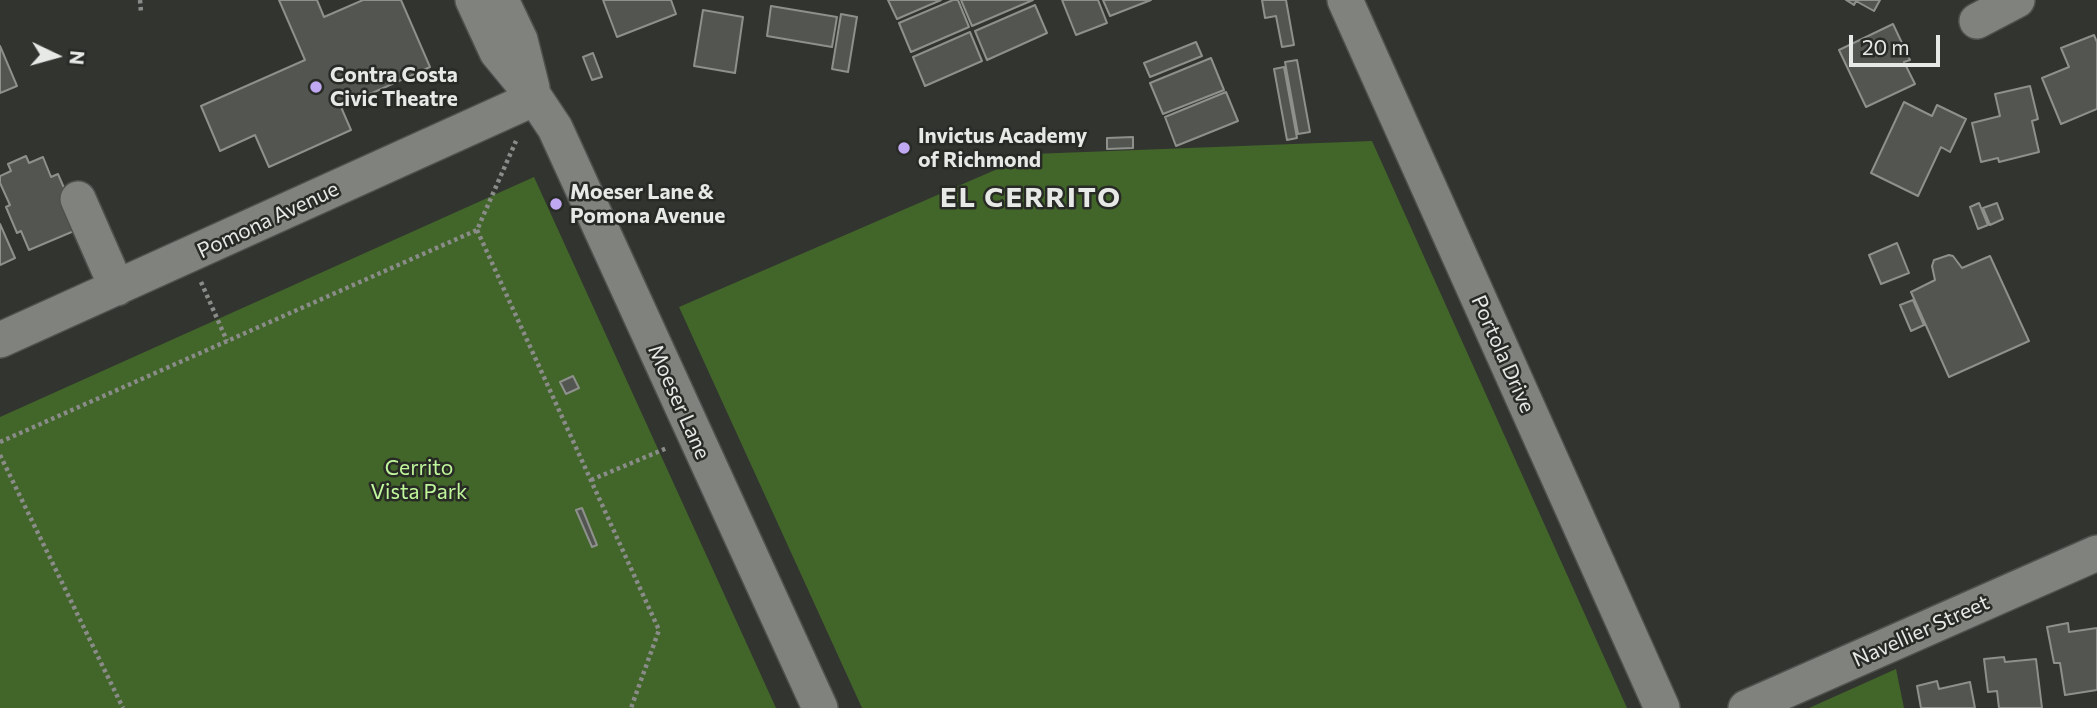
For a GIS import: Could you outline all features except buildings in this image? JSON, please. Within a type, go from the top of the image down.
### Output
[{"type":"street","name":"Moeser Lane","points":[[473,0],[497,52],[535,98],[555,128],[820,708]]},
{"type":"street","name":"Moeser Lane","points":[[501,0],[520,40],[535,98]]},
{"type":"street","name":"Portola Drive","points":[[1345,0],[1662,708]]},
{"type":"street","points":[[1977,21],[2017,0]]},
{"type":"street","name":"Pomona Avenue","points":[[0,340],[535,98]]},
{"type":"street","points":[[78,199],[117,288]]},
{"type":"street","name":"Navellier Street","points":[[1746,708],[2097,553]]},
{"type":"path","points":[[140,0],[141,12]]},
{"type":"path","points":[[0,442],[477,230],[535,98]]},
{"type":"path","points":[[477,230],[659,630],[631,708]]},
{"type":"path","points":[[189,256],[227,341]]},
{"type":"path","points":[[591,480],[695,437]]},
{"type":"path","points":[[0,455],[124,708]]},
{"type":"green space","points":[[1372,141],[1627,708],[862,708],[679,307],[1032,154]]},
{"type":"green space","name":"Cerrito Vista Park","points":[[534,177],[776,708],[0,708],[0,417]]},
{"type":"green space","points":[[1896,669],[1904,708],[1809,708]]},
{"type":"place","name":"Contra Costa Civic Theatre","points":[[316,87]]},
{"type":"place","name":"Invictus Academy of Richmond","points":[[904,148]]},
{"type":"place","name":"Moeser Lane & Pomona Avenue","points":[[556,204]]},
{"type":"district","name":"EL CERRITO","points":[[1031,198]]}]
